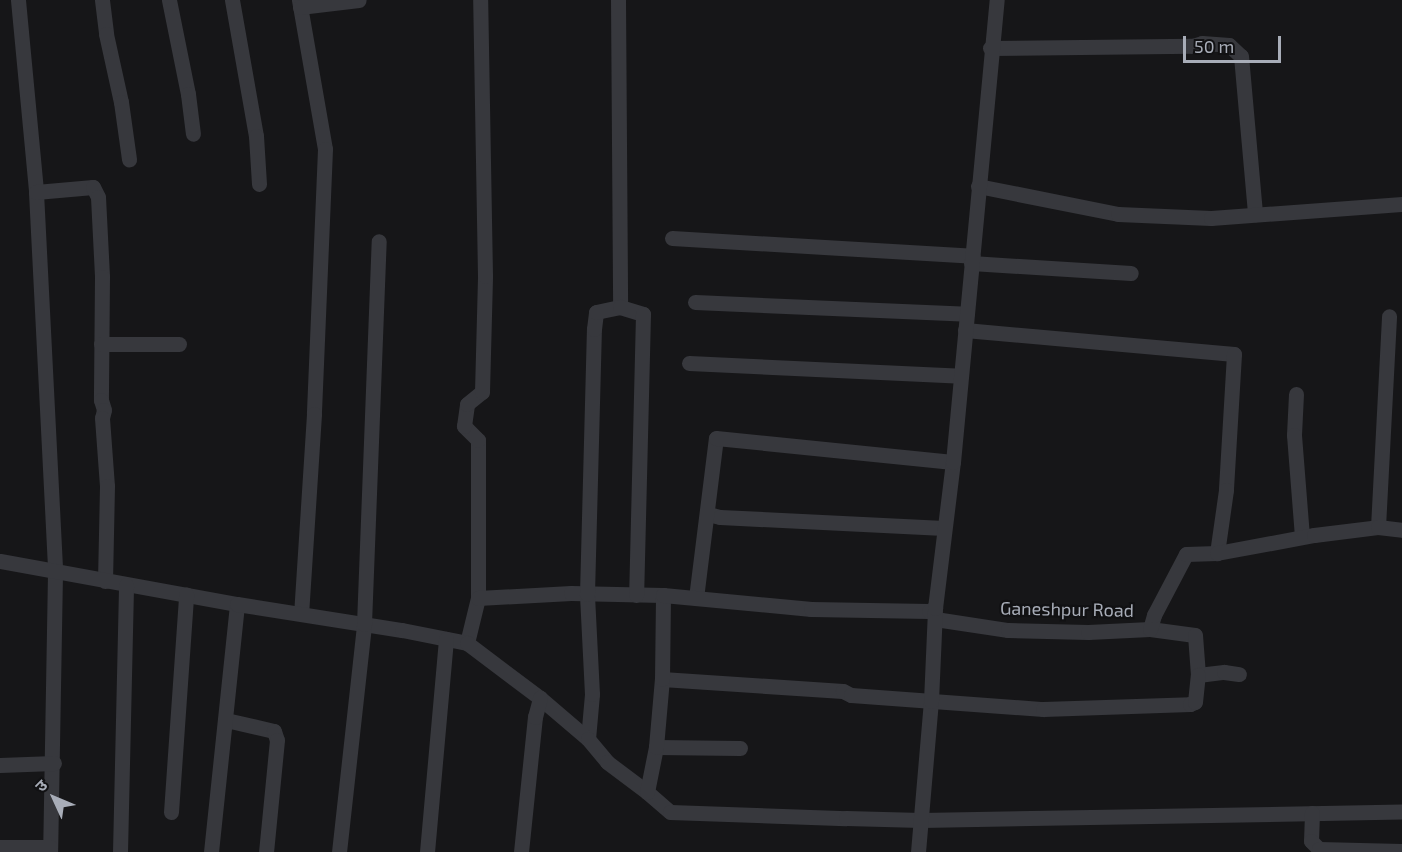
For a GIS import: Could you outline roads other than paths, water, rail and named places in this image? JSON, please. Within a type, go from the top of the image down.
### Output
[{"type":"street","points":[[0,847],[50,849],[54,763],[56,573],[36,192],[18,0]]},
{"type":"street","points":[[102,0],[129,159]]},
{"type":"street","points":[[169,0],[182,79],[188,94],[192,134]]},
{"type":"street","points":[[232,0],[256,136],[259,184]]},
{"type":"street","points":[[301,614],[314,414],[325,149],[299,3],[359,0]]},
{"type":"street","points":[[466,643],[478,598],[478,440],[464,426],[467,404],[482,392],[485,276],[480,0]]},
{"type":"street","points":[[618,0],[620,307]]},
{"type":"street","points":[[918,852],[931,701],[935,614],[953,462],[990,48],[997,0]]},
{"type":"street","points":[[990,48],[1192,46],[1202,43],[1229,45],[1241,56],[1255,214]]},
{"type":"street","points":[[978,186],[1118,214],[1211,218],[1402,204]]},
{"type":"street","points":[[36,192],[93,188],[98,197],[107,486],[105,581]]},
{"type":"street","points":[[672,238],[1131,273]]},
{"type":"street","points":[[339,852],[364,624],[379,241]]},
{"type":"street","points":[[695,302],[966,322],[1234,354],[1226,490],[1216,553]]},
{"type":"street","points":[[588,739],[592,694],[587,594],[594,329],[596,312],[620,307],[643,314],[636,595]]},
{"type":"street","points":[[1378,527],[1389,316]]},
{"type":"street","points":[[101,344],[179,344]]},
{"type":"street","points":[[689,363],[961,376]]},
{"type":"street","points":[[1296,394],[1294,435],[1302,537]]},
{"type":"street","points":[[696,598],[716,438],[953,462]]},
{"type":"street","points":[[708,514],[720,517],[944,528]]},
{"type":"street","name":"Ganeshpur Road","points":[[478,598],[587,594],[663,595],[811,609],[929,611],[1008,630],[1088,632],[1150,629],[1154,615],[1186,554],[1216,553],[1302,537],[1378,527],[1402,530]]},
{"type":"street","points":[[0,561],[56,573],[466,643],[540,698],[588,739],[607,762],[670,812],[921,820],[1402,812]]},
{"type":"street","points":[[120,852],[126,585]]},
{"type":"street","points":[[171,812],[186,595]]},
{"type":"street","points":[[647,792],[656,747],[662,679],[663,595]]},
{"type":"street","points":[[211,852],[237,604]]},
{"type":"street","points":[[662,679],[843,691],[852,695],[1043,709],[1195,702],[1198,675],[1195,635],[1150,629]]},
{"type":"street","points":[[427,852],[446,639]]},
{"type":"street","points":[[1198,675],[1224,672],[1239,674]]},
{"type":"street","points":[[521,852],[535,717],[540,698]]},
{"type":"street","points":[[226,720],[274,731],[277,740],[266,852]]},
{"type":"street","points":[[656,747],[740,748]]},
{"type":"street","points":[[0,765],[54,763]]},
{"type":"street","points":[[1312,813],[1311,841],[1319,849],[1402,851]]}]
